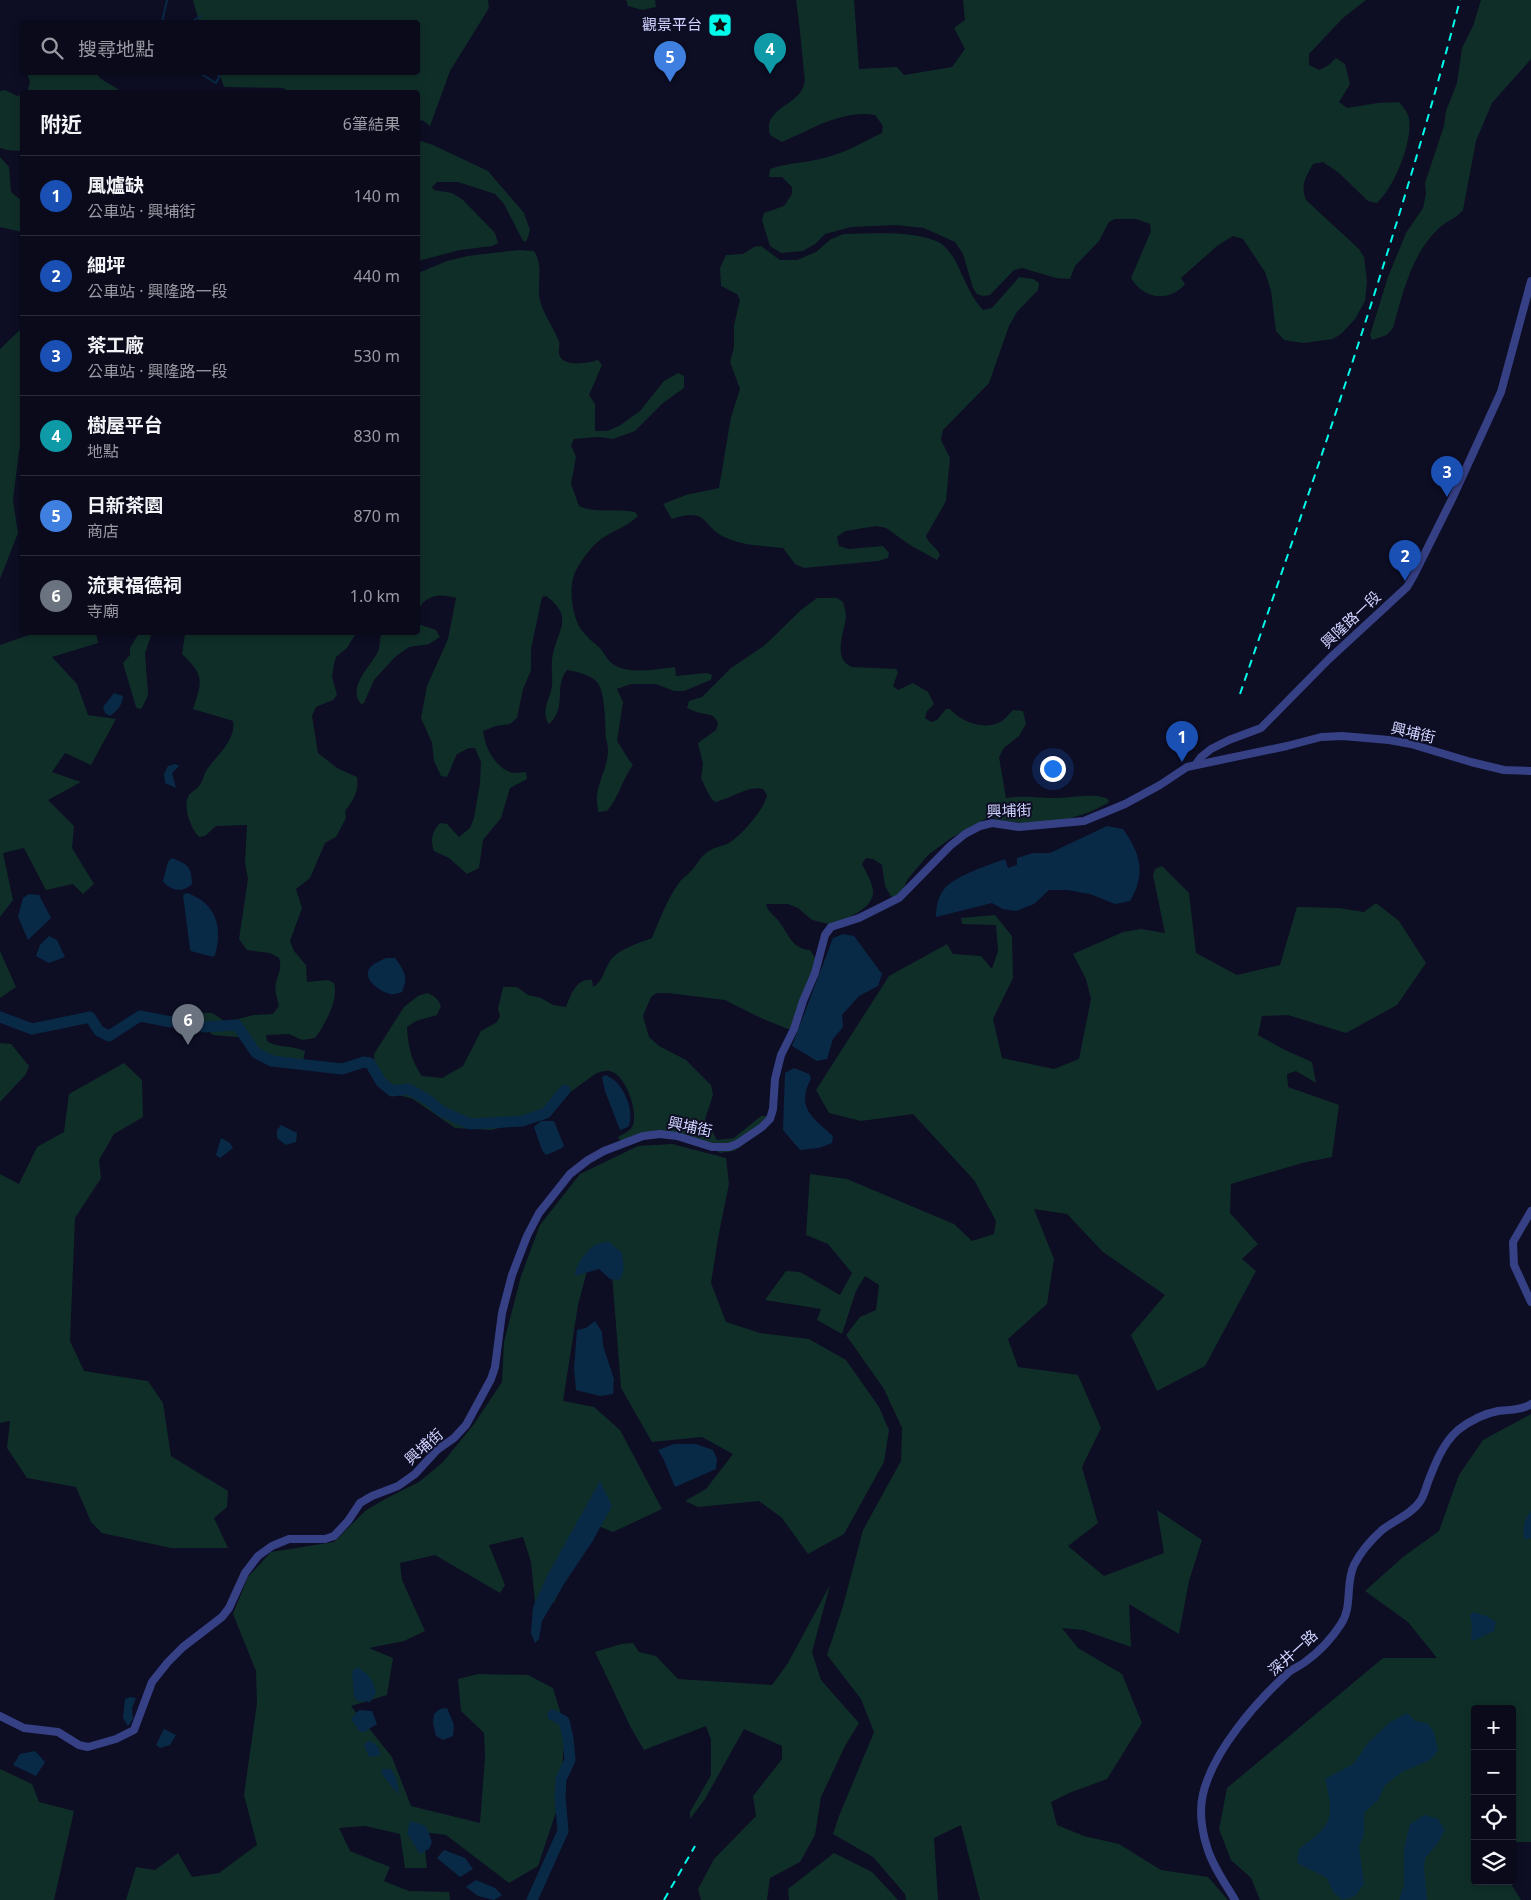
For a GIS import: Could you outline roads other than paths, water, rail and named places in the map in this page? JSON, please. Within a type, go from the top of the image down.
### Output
[{"type":"street","name":"興隆路一段","points":[[1196,764],[1201,756],[1218,746],[1261,728],[1329,659],[1407,587],[1452,499],[1502,392],[1531,281]]},
{"type":"street","name":"興埔街","points":[[0,1716],[24,1728],[58,1732],[79,1745],[88,1747],[116,1740],[134,1730],[152,1682],[183,1647],[222,1617],[229,1608],[245,1573],[258,1556],[272,1546],[289,1539],[325,1539],[334,1536],[344,1526],[360,1503],[398,1486],[415,1474],[437,1450],[454,1438],[466,1425],[491,1379],[495,1366],[502,1313],[512,1275],[528,1236],[548,1200],[570,1174],[588,1160],[643,1136],[660,1134],[676,1136],[712,1147],[729,1147],[753,1134],[770,1119],[773,1109],[774,1079],[781,1056],[794,1029],[815,972],[826,934],[831,926],[859,918],[899,898],[950,846],[980,826],[992,823],[1019,827],[1084,821],[1125,804],[1160,785],[1186,767],[1288,746],[1321,737],[1342,736],[1404,743],[1504,770],[1531,771]]},
{"type":"street","points":[[1218,746],[1215,754],[1223,759]]},
{"type":"street","points":[[1531,1211],[1513,1242],[1514,1265],[1531,1302]]},
{"type":"street","name":"深井一路","points":[[1235,1900],[1207,1849],[1202,1824],[1202,1796],[1210,1772],[1222,1750],[1246,1719],[1290,1671],[1305,1662],[1325,1645],[1341,1624],[1348,1612],[1350,1580],[1354,1565],[1366,1547],[1382,1530],[1405,1515],[1421,1500],[1441,1452],[1456,1432],[1474,1418],[1526,1407],[1531,1404]]},
{"type":"water","points":[[114,693],[123,696],[122,703],[110,716],[105,713],[103,707]]},
{"type":"water","points":[[175,764],[179,766],[172,773],[176,788],[165,783],[164,774],[168,766]]},
{"type":"water","points":[[1107,826],[1123,829],[1137,856],[1140,873],[1130,901],[1115,904],[1090,894],[1067,890],[1049,890],[1034,904],[1016,911],[1003,909],[992,903],[936,917],[941,894],[950,883],[957,879],[1005,859],[1008,868],[1017,865],[1017,858],[1033,853],[1050,853]]},
{"type":"water","points":[[172,858],[182,862],[190,870],[192,884],[185,889],[173,889],[163,881],[168,862]]},
{"type":"water","points":[[187,893],[205,903],[215,917],[218,935],[215,955],[213,957],[191,951],[190,949],[183,895]]},
{"type":"water","points":[[29,894],[39,895],[51,918],[28,940],[18,917],[23,898]]},
{"type":"water","points":[[843,934],[854,936],[882,974],[878,986],[859,996],[842,1015],[843,1027],[833,1039],[827,1059],[817,1061],[792,1046],[833,938]]},
{"type":"water","points":[[49,936],[57,940],[65,957],[49,963],[36,956],[40,945]]},
{"type":"water","points":[[386,958],[395,958],[403,970],[405,982],[402,992],[386,993],[374,985],[368,977],[369,969],[377,962]]},
{"type":"water","points":[[794,1068],[809,1074],[811,1078],[805,1097],[808,1111],[833,1136],[832,1143],[819,1148],[800,1150],[783,1130],[785,1073]]},
{"type":"water","points":[[606,1075],[620,1086],[630,1110],[628,1127],[620,1130],[605,1091],[602,1077]]},
{"type":"water","points":[[541,1121],[554,1121],[564,1146],[546,1155],[542,1150],[534,1127]]},
{"type":"water","points":[[281,1125],[297,1133],[296,1142],[286,1145],[277,1138],[277,1130]]},
{"type":"water","points":[[221,1138],[230,1143],[233,1148],[220,1158],[216,1155]]},
{"type":"water","points":[[608,1241],[622,1253],[623,1270],[619,1280],[610,1279],[599,1269],[575,1276],[579,1263],[588,1251],[595,1245]]},
{"type":"water","points":[[595,1321],[602,1332],[603,1346],[614,1379],[613,1394],[600,1396],[576,1390],[574,1369],[577,1330],[586,1328]]},
{"type":"water","points":[[674,1444],[696,1444],[713,1450],[717,1459],[716,1469],[675,1487],[658,1450]]},
{"type":"water","points":[[600,1481],[612,1506],[592,1542],[542,1621],[539,1639],[535,1643],[531,1633],[533,1607],[547,1576]]},
{"type":"water","points":[[1531,1511],[1531,1538],[1525,1540],[1523,1533],[1524,1525]]},
{"type":"water","points":[[1473,1612],[1487,1616],[1496,1622],[1494,1631],[1473,1641],[1471,1638],[1472,1626],[1470,1615]]},
{"type":"water","points":[[357,1667],[367,1674],[374,1684],[376,1693],[370,1702],[357,1701],[354,1696],[352,1672]]},
{"type":"water","points":[[130,1697],[136,1698],[132,1708],[133,1719],[128,1726],[123,1718],[125,1699]]},
{"type":"water","points":[[447,1708],[454,1725],[453,1736],[443,1740],[436,1736],[433,1723],[434,1714],[440,1709]]},
{"type":"water","points":[[359,1710],[372,1711],[377,1724],[364,1732],[360,1732],[351,1719]]},
{"type":"water","points":[[1407,1713],[1415,1721],[1427,1723],[1434,1732],[1438,1751],[1430,1760],[1402,1772],[1385,1785],[1378,1800],[1364,1813],[1364,1835],[1359,1846],[1364,1884],[1355,1896],[1343,1900],[1333,1892],[1327,1878],[1297,1863],[1299,1849],[1318,1834],[1328,1820],[1330,1803],[1325,1779],[1353,1764],[1369,1742],[1389,1723]]},
{"type":"water","points":[[164,1729],[176,1735],[170,1745],[160,1748],[156,1745]]},
{"type":"water","points":[[369,1741],[376,1744],[381,1755],[369,1757],[364,1744]]},
{"type":"water","points":[[35,1751],[45,1762],[36,1776],[13,1765],[20,1754]]},
{"type":"water","points":[[383,1769],[391,1769],[397,1780],[399,1795],[381,1772]]},
{"type":"water","points":[[1425,1815],[1438,1819],[1445,1830],[1438,1843],[1425,1858],[1427,1900],[1399,1900],[1404,1885],[1404,1848],[1410,1824]]},
{"type":"water","points":[[410,1821],[426,1826],[432,1842],[429,1849],[420,1854],[407,1833]]},
{"type":"water","points":[[444,1850],[465,1858],[473,1869],[460,1877],[437,1858]]},
{"type":"water","points":[[476,1880],[495,1888],[502,1895],[494,1900],[478,1896],[466,1887]]},
{"type":"waterway","points":[[162,20],[167,0]]},
{"type":"waterway","points":[[194,20],[201,16]]},
{"type":"waterway","points":[[203,75],[216,83],[219,75]]},
{"type":"waterway","points":[[0,1017],[32,1029],[90,1017],[99,1031],[109,1036],[140,1016],[171,1022],[188,1015],[204,1027],[237,1025],[256,1053],[272,1061],[342,1069],[364,1062],[370,1063],[381,1082],[392,1091],[408,1089],[428,1100],[441,1111],[470,1124],[522,1121],[546,1113],[565,1090]]},
{"type":"waterway","points":[[532,1900],[563,1831],[560,1797],[561,1779],[570,1760],[564,1721],[553,1715]]},
{"type":"railway","points":[[1240,694],[1357,349],[1411,175],[1460,0]]},
{"type":"railway","points":[[664,1900],[695,1846]]},
{"type":"place","name":"觀景平台","points":[[720,25]]},
{"type":"place","name":"樹屋平台","points":[[770,74]]},
{"type":"place","name":"日新茶園","points":[[670,82]]},
{"type":"place","name":"茶工廠","points":[[1447,497]]},
{"type":"place","name":"細坪","points":[[1405,581]]},
{"type":"place","name":"風爐缺","points":[[1182,762]]},
{"type":"place","name":"流東福德祠","points":[[188,1045]]}]
